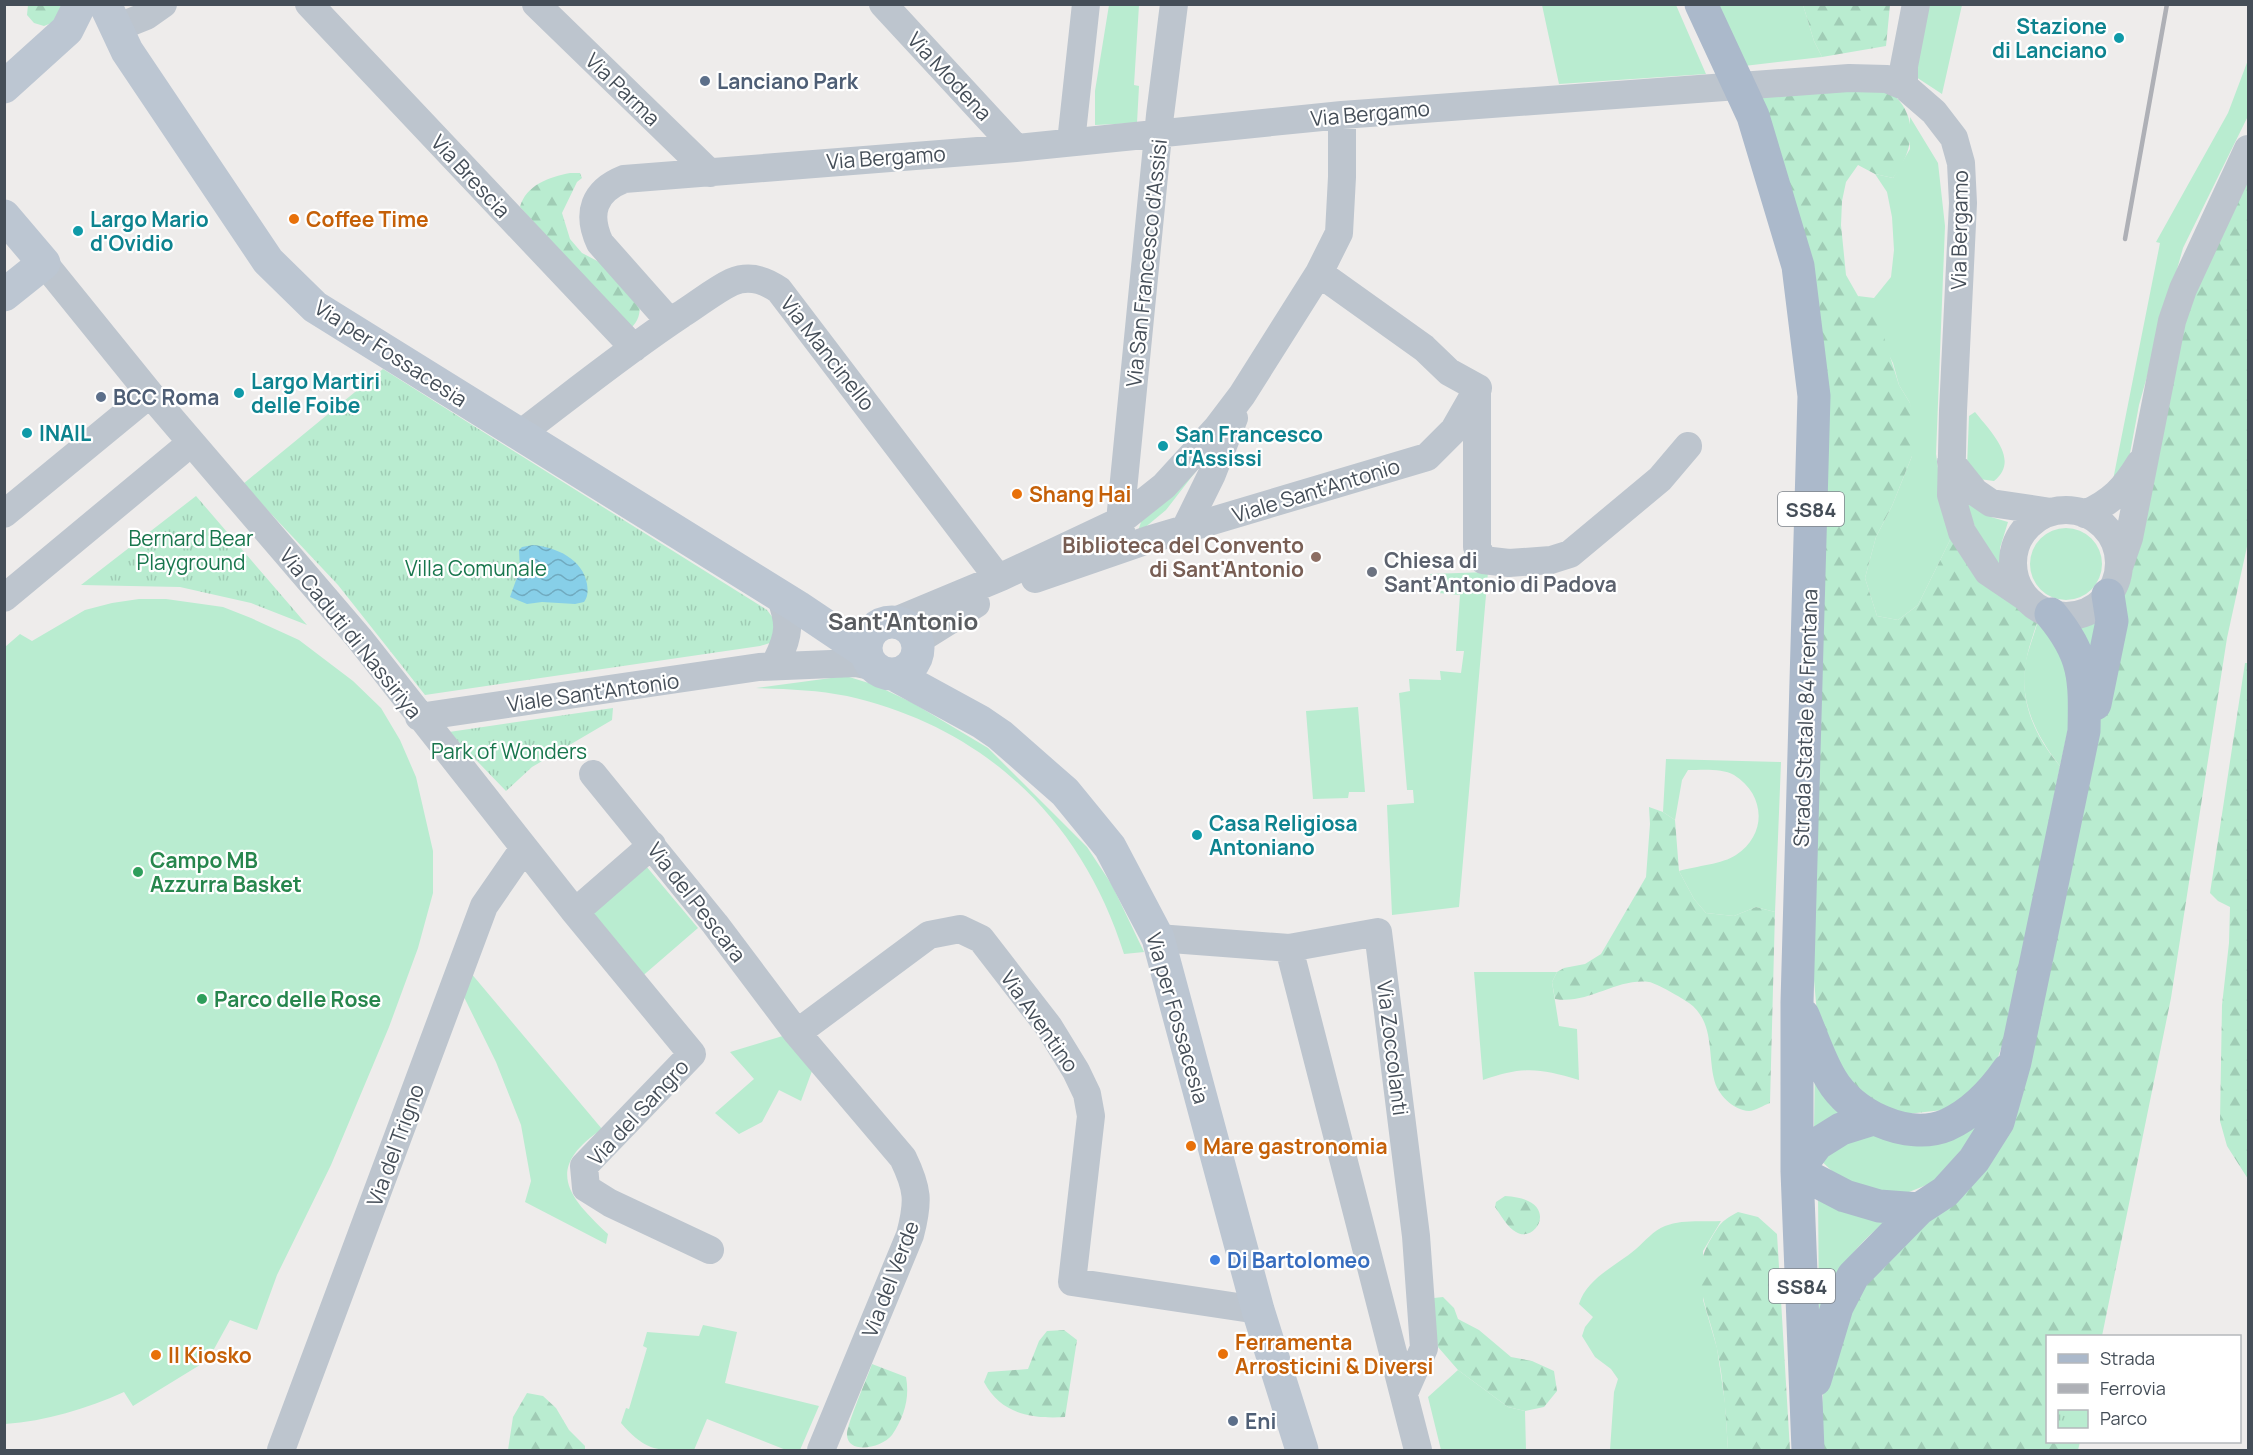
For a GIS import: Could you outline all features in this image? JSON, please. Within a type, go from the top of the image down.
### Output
[{"type":"main road","name":"Strada Statale 84 Frentana","points":[[1701,4],[1754,116],[1798,266],[1814,396],[1797,1003],[1797,1171],[1808,1450]]},
{"type":"main road","points":[[2084,731],[2094,710],[2112,621],[2114,581]]},
{"type":"main road","points":[[1807,1401],[1837,1307],[1853,1276],[1918,1209],[1945,1192],[1974,1160],[1998,1122],[2015,1062],[2084,731],[2085,686],[2080,660],[2068,635],[2052,615]]},
{"type":"main road","points":[[1797,1003],[1831,1080],[1848,1100],[1873,1119],[1905,1129],[1927,1129],[1946,1125],[1982,1103],[2015,1062]]},
{"type":"main road","points":[[1873,1119],[1841,1129],[1817,1144],[1797,1171],[1845,1196],[1879,1206],[1918,1209]]},
{"type":"street","points":[[4,87],[73,17],[86,29],[92,31],[116,28],[146,16],[163,4]]},
{"type":"street","name":"Via Brescia","points":[[309,4],[633,348]]},
{"type":"street","name":"Via Parma","points":[[536,4],[710,173]]},
{"type":"street","name":"Via Modena","points":[[884,4],[1016,148]]},
{"type":"street","points":[[1071,142],[1086,4]]},
{"type":"street","name":"Via San Francesco d'Assisi","points":[[1122,535],[1160,115],[1174,4]]},
{"type":"street","points":[[1904,86],[1904,66],[1916,4]]},
{"type":"street","name":"Via per Fossacesia","points":[[116,28],[268,261],[315,307],[789,601],[830,615],[884,644],[1000,735],[1065,792],[1110,847],[1158,938],[1258,1310],[1302,1450]]},
{"type":"street","name":"Via Bergamo","points":[[670,322],[600,243],[594,231],[592,218],[602,192],[624,178],[1016,148],[1342,115],[1849,78],[1887,79],[1904,86],[1934,112],[1954,138],[1961,164],[1963,203],[1951,495],[1962,532],[1988,572],[2025,597]]},
{"type":"street","points":[[1122,535],[1217,428],[1242,395],[1319,273],[1339,233],[1342,115]]},
{"type":"street","points":[[2051,512],[2028,525],[2020,536],[2015,548],[2013,574],[2032,605],[2052,615],[2083,613],[2100,605],[2114,581],[2129,538],[2172,321],[2183,289],[2248,149]]},
{"type":"street","points":[[4,216],[44,263],[4,295]]},
{"type":"street","name":"Via Caduti di Nassiriya","points":[[44,263],[150,394],[359,638],[524,848]]},
{"type":"street","points":[[1319,273],[1424,348],[1449,372],[1478,388],[1477,547],[1483,560],[1509,563],[1551,560],[1570,554],[1660,479],[1688,446]]},
{"type":"street","name":"Via Mancinello","points":[[520,434],[633,348],[733,282],[745,279],[769,282],[779,290],[993,568],[998,578]]},
{"type":"street","name":"Viale Sant'Antonio","points":[[420,717],[772,663],[856,663],[884,644],[998,578],[1122,535],[1185,529],[1427,457],[1454,430],[1478,388]]},
{"type":"street","points":[[4,514],[150,394]]},
{"type":"street","points":[[1185,529],[1212,474],[1242,395]]},
{"type":"street","points":[[4,598],[180,452]]},
{"type":"street","points":[[2085,514],[2107,503],[2122,489],[2144,457]]},
{"type":"street","points":[[1951,462],[1975,492],[1991,503],[2051,512],[2065,510],[2085,514],[2097,520],[2111,535],[2118,553],[2114,581]]},
{"type":"street","name":"Viale Sant'Antonio","points":[[884,644],[968,608],[1122,535]]},
{"type":"street","points":[[772,663],[785,643],[789,628],[786,612],[789,601]]},
{"type":"street","name":"Via del Pescara","points":[[593,774],[715,924],[796,1033]]},
{"type":"street","points":[[575,912],[652,845]]},
{"type":"street","name":"Via del Sangro","points":[[524,848],[692,1054],[584,1166],[586,1188],[610,1203],[710,1250]]},
{"type":"street","name":"Via del Trigno","points":[[281,1450],[484,906],[524,848]]},
{"type":"street","name":"Via Aventino","points":[[796,1033],[929,935],[960,929],[981,939],[1049,1027],[1087,1094],[1091,1116],[1072,1282],[1258,1310]]},
{"type":"street","name":"Via Zoccolanti","points":[[1289,948],[1378,932],[1416,1236],[1424,1348],[1404,1393]]},
{"type":"street","points":[[1158,938],[1289,948],[1418,1450]]},
{"type":"street","name":"Via del Verde","points":[[796,1033],[903,1158],[914,1182],[916,1209],[910,1235],[821,1450]]},
{"type":"green space","points":[[28,5],[66,5],[54,22],[44,26],[34,23],[27,15]]},
{"type":"green space","points":[[1109,5],[1139,5],[1134,85],[1139,86],[1137,123],[1095,125],[1095,91]]},
{"type":"green space","points":[[1542,5],[1676,5],[1706,74],[1559,84]]},
{"type":"green space","points":[[1716,5],[1803,5],[1814,41],[1822,57],[1744,66]]},
{"type":"green space","points":[[1803,5],[1890,5],[1886,46],[1822,57],[1814,41]]},
{"type":"green space","points":[[1926,5],[1962,5],[1942,94],[1913,75]]},
{"type":"green space","points":[[2248,60],[2248,116],[2183,248],[2139,405],[2128,464],[2113,480],[2160,243],[2156,242],[2228,113]]},
{"type":"green space","points":[[1869,85],[1893,94],[1903,106],[1910,127],[1909,148],[1900,169],[1893,178],[1875,174],[1858,165],[1846,182],[1841,225],[1846,275],[1883,334],[1899,385],[1910,403],[1915,424],[1912,456],[1892,506],[1876,537],[1865,578],[1877,616],[1898,620],[1918,605],[1953,534],[1998,589],[2039,616],[2027,656],[2025,691],[2027,705],[2036,730],[2060,766],[2009,1025],[1994,1069],[1981,1088],[1943,1110],[1907,1114],[1867,1103],[1842,1076],[1818,1025],[1811,946],[1819,430],[1755,88]]},
{"type":"green space","points":[[1910,117],[1938,163],[1945,226],[1936,454],[1944,511],[1953,534],[1918,605],[1898,620],[1877,616],[1865,578],[1876,537],[1892,506],[1912,456],[1910,403],[1899,385],[1893,363],[1858,296],[1874,298],[1891,277],[1894,250],[1892,217],[1887,192],[1875,174],[1893,178],[1910,149]]},
{"type":"green space","points":[[570,173],[580,173],[582,178],[577,182],[562,213],[570,239],[582,253],[605,265],[640,302],[638,317],[630,329],[520,207],[527,193],[539,183]]},
{"type":"green space","points":[[2248,175],[2248,542],[2227,638],[2171,998],[2102,1335],[2046,1335],[2046,1443],[2080,1443],[2078,1450],[1820,1450],[1819,1431],[1827,1359],[1836,1317],[1994,1139],[2119,597],[2136,543],[2180,322]]},
{"type":"green space","name":"Villa Comunale","points":[[383,369],[767,610],[779,626],[776,641],[760,646],[425,695],[338,585],[243,484]]},
{"type":"green space","points":[[1975,412],[1995,437],[2004,455],[2005,464],[2002,473],[1994,481],[1979,479],[1967,467],[1969,416]]},
{"type":"green space","points":[[1200,466],[1166,510],[1137,534],[1142,519]]},
{"type":"green space","points":[[1962,495],[1991,517],[2008,522],[2000,548],[2000,569],[1986,554]]},
{"type":"green space","name":"Bernard Bear Playground","points":[[196,496],[307,625],[251,603],[180,587],[81,585]]},
{"type":"green space","points":[[2066,528],[2080,531],[2092,538],[2099,550],[2102,564],[2099,578],[2092,590],[2080,597],[2066,600],[2052,597],[2040,590],[2033,578],[2030,564],[2033,550],[2040,538],[2052,531]]},
{"type":"green space","points":[[1488,572],[1459,907],[1392,915],[1387,805],[1414,803],[1413,790],[1407,790],[1399,693],[1410,691],[1409,679],[1441,680],[1440,671],[1461,673],[1464,651],[1456,651],[1460,595],[1439,593],[1438,584],[1430,574]]},
{"type":"green space","name":"Parco delle Rose","points":[[139,599],[166,599],[223,607],[251,618],[299,640],[353,681],[381,708],[400,740],[416,777],[433,851],[433,893],[418,948],[389,1027],[331,1165],[277,1275],[257,1330],[230,1320],[208,1360],[133,1406],[124,1392],[66,1413],[5,1424],[5,647],[20,634],[32,641],[85,610]]},
{"type":"green space","points":[[2103,619],[2092,672],[2074,626],[2090,624]]},
{"type":"green space","points":[[2038,620],[2066,644],[2070,720],[2060,766],[2043,742],[2027,703],[2024,675]]},
{"type":"green space","points":[[2245,663],[2248,663],[2248,1179],[2227,1146],[2220,1121],[2222,1005],[2229,943],[2230,907],[2218,901],[2210,893]]},
{"type":"green space","points":[[846,676],[875,685],[913,703],[988,748],[1087,847],[1112,885],[1144,952],[1124,954],[1106,906],[1082,862],[1054,822],[1022,786],[984,756],[943,731],[897,710],[836,694],[756,688]]},
{"type":"green space","points":[[1358,707],[1365,792],[1349,792],[1348,798],[1313,799],[1306,711]]},
{"type":"green space","name":"Park of Wonders","points":[[613,708],[612,720],[532,767],[506,791],[449,732]]},
{"type":"green space","points":[[1666,759],[1781,762],[1775,912],[1756,907],[1734,916],[1706,913],[1694,899],[1679,871],[1724,861],[1736,855],[1754,836],[1759,814],[1757,803],[1744,783],[1734,775],[1718,770],[1688,770],[1682,780],[1675,820],[1663,812]]},
{"type":"green space","points":[[1649,807],[1675,820],[1679,871],[1694,899],[1706,913],[1734,916],[1756,907],[1775,912],[1770,1103],[1754,1110],[1737,1108],[1718,1090],[1712,1069],[1709,1038],[1703,1019],[1689,1003],[1669,991],[1649,982],[1637,982],[1579,998],[1555,999],[1552,982],[1557,972],[1564,968],[1585,964],[1601,954],[1646,877]]},
{"type":"green space","points":[[646,866],[698,928],[639,979],[585,916]]},
{"type":"green space","points":[[470,972],[602,1129],[584,1143],[573,1156],[568,1169],[568,1182],[581,1207],[608,1234],[606,1244],[525,1202],[531,1181],[521,1125],[496,1062],[464,997]]},
{"type":"green space","points":[[1474,972],[1557,972],[1552,982],[1559,1026],[1577,1029],[1579,1080],[1531,1070],[1509,1072],[1483,1080]]},
{"type":"green space","points":[[786,1035],[812,1071],[801,1101],[779,1090],[762,1122],[739,1134],[715,1113],[754,1079],[730,1052]]},
{"type":"green space","points":[[1815,1062],[1844,1113],[1814,1131]]},
{"type":"green space","points":[[1989,1117],[1934,1182],[1909,1192],[1880,1194],[1854,1185],[1833,1172],[1814,1154],[1840,1136]]},
{"type":"green space","points":[[1818,1192],[1885,1222],[1862,1243],[1845,1264],[1819,1316]]},
{"type":"green space","points":[[1505,1196],[1523,1199],[1534,1205],[1539,1212],[1540,1220],[1537,1227],[1524,1234],[1510,1227],[1495,1207],[1496,1202]]},
{"type":"green space","points":[[1738,1212],[1758,1217],[1777,1234],[1790,1450],[1728,1450],[1719,1361],[1700,1279],[1705,1251],[1712,1237],[1722,1222]]},
{"type":"green space","points":[[1721,1221],[1703,1251],[1703,1300],[1717,1348],[1725,1403],[1728,1450],[1610,1450],[1614,1392],[1618,1379],[1611,1369],[1595,1357],[1582,1336],[1585,1327],[1593,1317],[1579,1304],[1583,1295],[1603,1273],[1661,1228],[1678,1222]]},
{"type":"green space","points":[[1443,1297],[1454,1308],[1458,1319],[1479,1330],[1511,1357],[1532,1361],[1554,1371],[1557,1391],[1544,1407],[1525,1411],[1508,1407],[1458,1370],[1438,1347],[1433,1327],[1434,1298]]},
{"type":"green space","points":[[703,1325],[737,1332],[725,1383],[819,1406],[800,1450],[786,1450],[707,1419],[694,1450],[662,1450],[638,1440],[621,1423],[626,1408],[629,1409],[647,1348],[643,1346],[647,1332],[699,1336]]},
{"type":"green space","points":[[1064,1330],[1077,1340],[1065,1417],[1040,1417],[1018,1412],[1008,1408],[991,1393],[984,1382],[988,1372],[1028,1369],[1039,1341],[1047,1331]]},
{"type":"green space","points":[[872,1364],[906,1377],[906,1400],[900,1421],[887,1440],[874,1446],[859,1447],[849,1441],[847,1435],[853,1412]]},
{"type":"green space","points":[[1458,1370],[1508,1407],[1525,1411],[1526,1450],[1441,1450],[1428,1397]]},
{"type":"green space","points":[[527,1393],[543,1396],[556,1408],[569,1430],[585,1446],[585,1450],[508,1450],[513,1417]]},
{"type":"water","points":[[533,545],[551,548],[574,561],[584,575],[587,587],[584,602],[527,604],[510,597],[520,569],[519,550],[522,547]]},
{"type":"railway","points":[[2125,239],[2167,4]]},
{"type":"place","name":"Stazione di Lanciano","points":[[2119,38]]},
{"type":"place","name":"Lanciano Park","points":[[705,81]]},
{"type":"place","name":"Coffee Time","points":[[294,219]]},
{"type":"place","name":"Largo Mario d'Ovidio","points":[[78,231]]},
{"type":"place","name":"Largo Martiri delle Foibe","points":[[239,393]]},
{"type":"place","name":"BCC Roma","points":[[101,397]]},
{"type":"place","name":"INAIL","points":[[27,433]]},
{"type":"place","name":"San Francesco d'Assissi","points":[[1163,446]]},
{"type":"place","name":"Shang Hai","points":[[1017,494]]},
{"type":"place","name":"Biblioteca del Convento di Sant'Antonio","points":[[1316,557]]},
{"type":"place","name":"Chiesa di Sant'Antonio di Padova","points":[[1372,572]]},
{"type":"place","name":"Casa Religiosa Antoniano","points":[[1197,835]]},
{"type":"place","name":"Campo MB Azzurra Basket","points":[[138,872]]},
{"type":"place","name":"Parco delle Rose","points":[[202,999]]},
{"type":"place","name":"Mare gastronomia","points":[[1191,1146]]},
{"type":"place","name":"Di Bartolomeo","points":[[1215,1260]]},
{"type":"place","name":"Ferramenta Arrosticini & Diversi","points":[[1223,1354]]},
{"type":"place","name":"Il Kiosko","points":[[156,1355]]},
{"type":"place","name":"Eni","points":[[1233,1421]]},
{"type":"district","name":"Sant'Antonio","points":[[903,620]]}]
